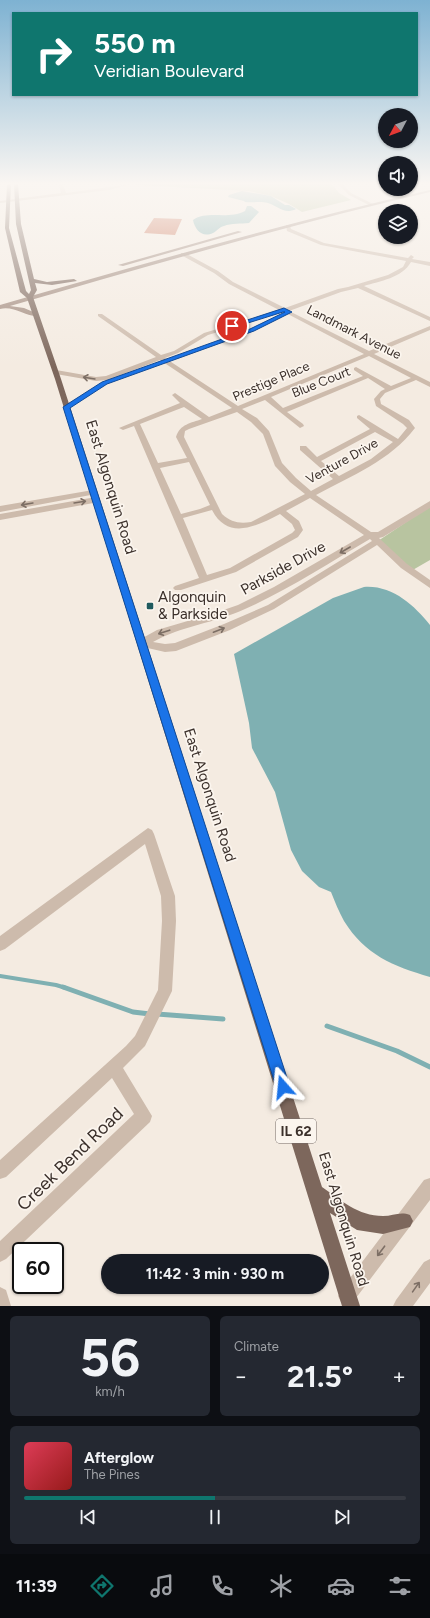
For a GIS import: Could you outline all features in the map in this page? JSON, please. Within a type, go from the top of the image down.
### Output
[{"type":"main road","name":"East Algonquin Road","points":[[12,245],[23,292],[30,297],[56,372],[94,496],[316,1193],[346,1303]]},
{"type":"main road","name":"East Algonquin Road","points":[[23,245],[34,290],[30,297]]},
{"type":"main road","points":[[0,307],[142,259],[192,245]]},
{"type":"main road","points":[[30,297],[80,285],[217,245]]},
{"type":"main road","points":[[31,280],[46,284],[74,281]]},
{"type":"main road","points":[[0,307],[22,309],[36,315]]},
{"type":"main road","points":[[316,1193],[357,1221],[383,1225],[404,1221]]},
{"type":"street","points":[[328,245],[430,262]]},
{"type":"street","name":"Landmark Avenue","points":[[183,254],[216,272],[231,283],[430,385]]},
{"type":"street","points":[[175,256],[209,275],[231,283]]},
{"type":"street","points":[[66,407],[105,383],[163,360],[206,334],[346,293],[349,289],[390,276],[405,268],[410,259]]},
{"type":"street","points":[[359,286],[430,319]]},
{"type":"street","points":[[56,372],[96,379],[107,378],[252,330],[286,311]]},
{"type":"street","points":[[100,315],[163,360],[254,420],[266,433],[278,464],[292,480],[370,536]]},
{"type":"street","name":"Prestige Place","points":[[191,459],[180,437],[182,430],[237,409],[430,328]]},
{"type":"street","name":"Blue Court","points":[[356,369],[391,389]]},
{"type":"street","name":"Blue Court","points":[[283,411],[368,376]]},
{"type":"street","name":"Venture Drive","points":[[214,506],[223,520],[232,525],[240,527],[254,524],[374,461],[398,442],[411,428],[406,422],[378,405],[377,399],[383,392],[416,378]]},
{"type":"street","points":[[175,395],[185,404],[209,420]]},
{"type":"street","name":"Blue Court","points":[[266,397],[300,426]]},
{"type":"street","points":[[123,428],[185,404]]},
{"type":"street","points":[[359,418],[398,442]]},
{"type":"street","points":[[136,423],[156,466],[204,580]]},
{"type":"street","points":[[317,460],[376,429]]},
{"type":"street","points":[[303,448],[338,480]]},
{"type":"street","points":[[156,466],[191,459],[214,506],[203,511],[178,517]]},
{"type":"street","points":[[0,509],[94,496]]},
{"type":"street","points":[[0,517],[94,496]]},
{"type":"street","name":"Parkside Drive","points":[[142,643],[165,648],[176,647],[227,627],[271,607],[430,504]]},
{"type":"street","points":[[178,588],[233,570],[295,535],[299,530],[296,523],[280,510]]},
{"type":"street","name":"Parkside Drive","points":[[142,643],[160,633],[218,616],[247,604],[277,589],[370,536],[379,538]]},
{"type":"street","points":[[379,538],[404,566],[430,585]]},
{"type":"street","points":[[0,944],[148,834],[168,896],[169,921],[165,991],[140,1041],[114,1067],[0,1171]]},
{"type":"street","name":"Creek Bend Road","points":[[0,1253],[144,1116],[114,1067]]},
{"type":"street","points":[[346,1303],[430,1186]]},
{"type":"street","points":[[402,1306],[430,1268]]},
{"type":"street","points":[[0,1296],[2,1306]]},
{"type":"green space","points":[[430,506],[430,560],[411,571],[378,541]]},
{"type":"water","points":[[364,587],[384,589],[402,598],[417,610],[430,625],[430,977],[381,958],[361,943],[344,921],[331,892],[319,887],[302,871],[291,850],[275,792],[252,748],[249,723],[234,654],[333,598]]},
{"type":"waterway","points":[[0,976],[65,988]]},
{"type":"waterway","points":[[65,988],[133,1012],[150,1014]]},
{"type":"waterway","points":[[157,1014],[223,1019]]},
{"type":"waterway","points":[[327,1026],[397,1051],[430,1067]]},
{"type":"place","name":"Algonquin & Parkside","points":[[150,606]]},
{"type":"route","points":[[232,326],[284,310],[289,312],[252,330],[105,383],[66,407],[283,1087]]}]
